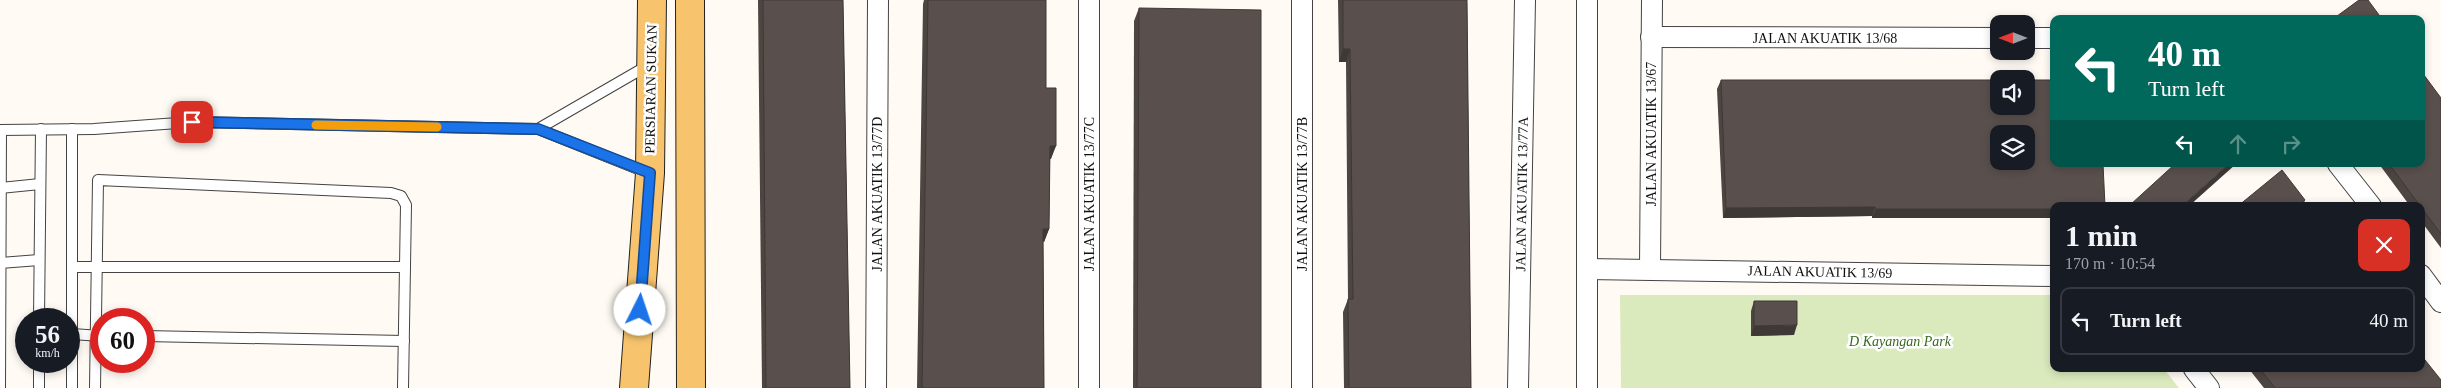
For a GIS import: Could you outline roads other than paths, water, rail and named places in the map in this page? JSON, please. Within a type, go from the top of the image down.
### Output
[{"type":"main road","name":"PERSIARAN SUKAN","points":[[634,388],[650,173],[652,0]]},
{"type":"main road","points":[[690,0],[690,388]]},
{"type":"street","name":"JALAN AKUATIK 13/77D","points":[[876,388],[878,0]]},
{"type":"street","name":"JALAN AKUATIK 13/77C","points":[[1089,0],[1089,388]]},
{"type":"street","name":"JALAN AKUATIK 13/77B","points":[[1302,0],[1302,388]]},
{"type":"street","name":"JALAN AKUATIK 13/77A","points":[[1518,388],[1526,0]]},
{"type":"street","points":[[1587,0],[1587,388]]},
{"type":"street","name":"JALAN AKUATIK 13/67","points":[[1650,269],[1652,0]]},
{"type":"street","name":"JALAN AKUATIK 13/68","points":[[1651,37],[1990,38]]},
{"type":"street","points":[[2035,38],[2050,38]]},
{"type":"street","points":[[2340,167],[2368,202]]},
{"type":"street","name":"JALAN AKUATIK 13/69","points":[[1587,269],[2050,276]]},
{"type":"street","points":[[2425,280],[2441,302]]},
{"type":"street","points":[[2196,372],[2209,388]]},
{"type":"lane","points":[[538,129],[652,63]]},
{"type":"lane","points":[[0,388],[1,130],[72,129],[192,122],[538,129],[650,173]]},
{"type":"lane","points":[[39,308],[41,129]]},
{"type":"lane","points":[[72,129],[72,308]]},
{"type":"lane","points":[[98,308],[98,180],[391,193],[401,196],[406,205],[403,388]]},
{"type":"lane","points":[[1,188],[40,184]]},
{"type":"lane","points":[[0,263],[39,260]]},
{"type":"lane","points":[[72,267],[405,267]]},
{"type":"lane","points":[[155,336],[404,341]]},
{"type":"lane","points":[[39,373],[39,388]]},
{"type":"lane","points":[[72,373],[72,388]]},
{"type":"lane","points":[[95,388],[96,373]]},
{"type":"park label","name":"D Kayangan Park","points":[[1900,341]]}]
